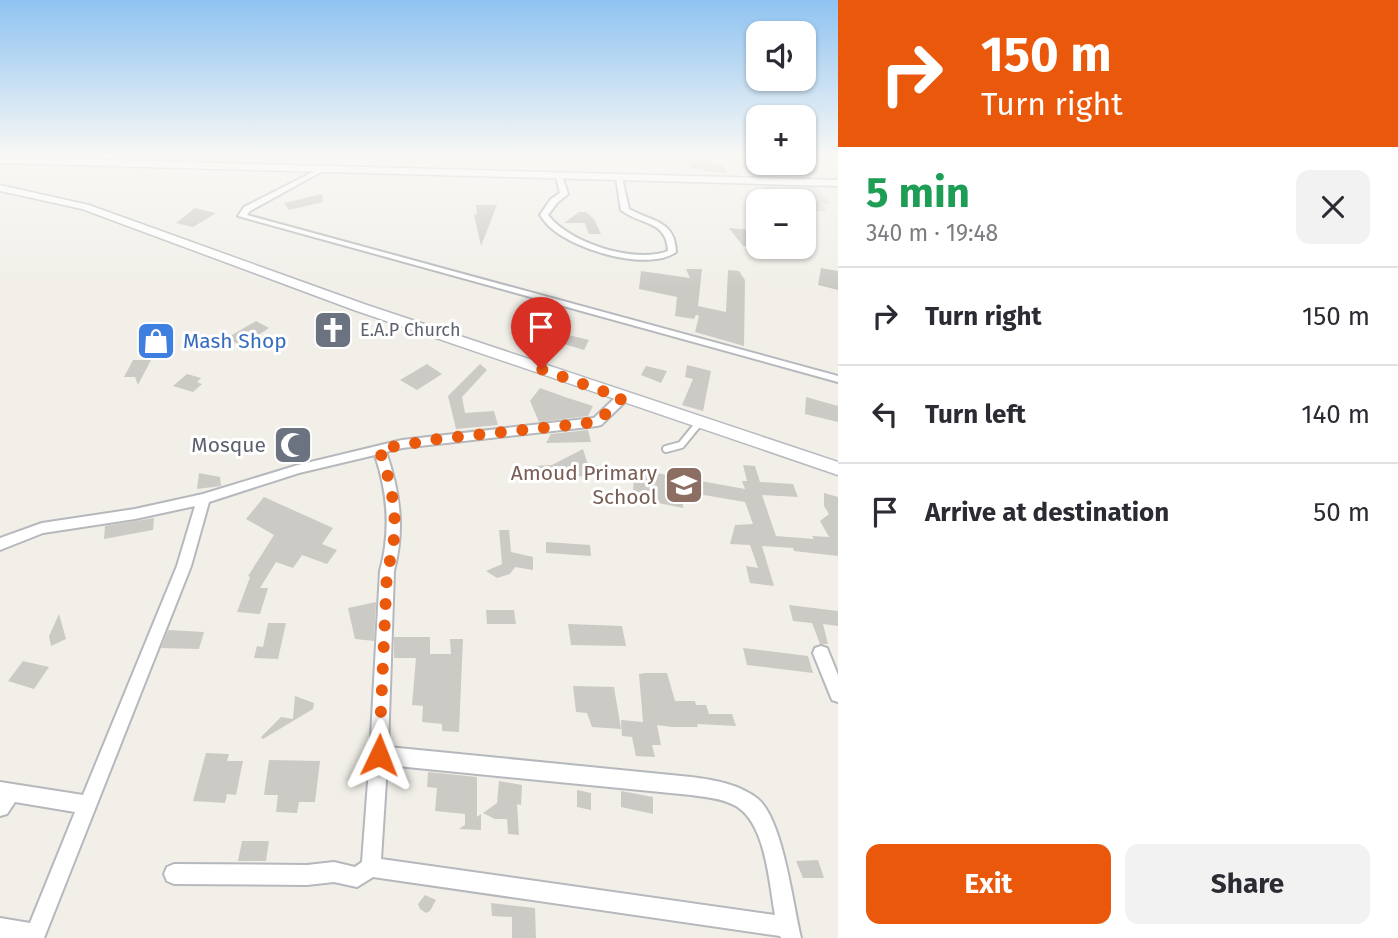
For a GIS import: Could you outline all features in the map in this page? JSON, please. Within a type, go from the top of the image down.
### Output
[{"type":"street","points":[[56,200],[85,206],[359,307],[838,469]]},
{"type":"street","points":[[265,200],[247,209],[242,216],[838,379]]},
{"type":"street","points":[[556,200],[544,215],[553,228],[575,240],[616,254],[655,259],[673,252],[673,245],[663,226],[625,210],[623,200]]},
{"type":"street","points":[[0,544],[42,528],[135,514],[203,499],[298,469],[379,449],[438,439],[597,422],[622,398]]},
{"type":"street","points":[[371,867],[387,571],[393,551],[396,507],[379,449]]},
{"type":"street","points":[[0,928],[35,936],[184,566],[203,499]]},
{"type":"street","points":[[821,653],[838,694]]},
{"type":"street","points":[[174,874],[334,873],[357,877],[371,867],[789,932],[766,831],[757,811],[741,798],[718,790],[691,786],[379,755]]},
{"type":"street","points":[[4,797],[87,805]]},
{"type":"lane","points":[[666,449],[681,445],[699,423]]},
{"type":"shaded area","points":[[816,200],[826,200],[830,204],[822,204],[826,211],[816,211]]},
{"type":"building","points":[[298,200],[323,200],[323,202],[289,210],[284,203]]},
{"type":"building","points":[[476,205],[497,205],[481,246],[474,215],[477,214]]},
{"type":"building","points":[[195,208],[216,213],[193,227],[176,223]]},
{"type":"building","points":[[579,212],[586,212],[594,219],[601,234],[589,234],[585,223],[564,223]]},
{"type":"building","points":[[729,228],[746,229],[746,246],[743,246]]},
{"type":"building","points":[[821,268],[838,271],[838,290],[818,285]]},
{"type":"building","points":[[686,269],[702,269],[698,306],[726,312],[728,270],[739,271],[745,280],[744,346],[695,332],[699,316],[696,315],[694,319],[675,316],[677,297],[639,289],[641,271],[690,278]]},
{"type":"building","points":[[256,321],[269,328],[241,346],[227,338]]},
{"type":"building","points":[[560,333],[589,340],[584,350],[554,341]]},
{"type":"building","points":[[133,360],[151,360],[138,385],[135,377],[124,377]]},
{"type":"building","points":[[427,364],[442,374],[417,390],[400,380]]},
{"type":"building","points":[[480,364],[487,370],[462,397],[465,413],[494,411],[498,425],[456,429],[448,396]]},
{"type":"building","points":[[687,365],[711,371],[703,411],[682,405],[693,379],[685,377]]},
{"type":"building","points":[[646,366],[667,371],[661,383],[641,375]]},
{"type":"building","points":[[187,374],[201,378],[197,382],[202,384],[193,392],[173,386]]},
{"type":"building","points":[[540,388],[593,406],[588,416],[539,422],[530,401]]},
{"type":"building","points":[[806,397],[838,406],[838,422],[805,414]]},
{"type":"building","points":[[588,430],[591,442],[546,443],[551,434]]},
{"type":"building","points":[[303,435],[307,448],[298,450],[296,454],[283,454],[279,441]]},
{"type":"building","points":[[583,449],[588,465],[597,465],[600,476],[535,477],[533,466],[552,465]]},
{"type":"building","points":[[743,465],[755,466],[760,482],[793,484],[798,497],[762,495],[776,536],[814,539],[812,536],[829,537],[820,521],[829,514],[824,506],[824,493],[838,497],[838,556],[762,546],[774,586],[750,583],[746,566],[758,568],[750,545],[730,544],[735,525],[753,524],[745,502],[692,493],[693,503],[683,502],[683,508],[633,498],[634,469],[745,489],[742,481],[747,481]]},
{"type":"building","points":[[199,473],[220,477],[221,486],[197,489]]},
{"type":"building","points":[[264,497],[333,528],[322,544],[337,550],[327,564],[302,555],[293,568],[276,562],[260,588],[268,588],[260,614],[237,612],[250,577],[248,576],[274,535],[246,519]]},
{"type":"building","points":[[154,518],[153,530],[104,539],[105,526]]},
{"type":"building","points":[[499,530],[509,530],[511,552],[533,557],[533,570],[515,567],[510,574],[497,578],[486,571],[502,564]]},
{"type":"building","points":[[546,542],[590,545],[591,556],[546,553]]},
{"type":"building","points":[[376,602],[374,641],[355,639],[348,608]]},
{"type":"building","points":[[789,605],[838,611],[838,626],[823,624],[828,644],[820,644],[812,623],[793,621]]},
{"type":"building","points":[[486,610],[514,610],[516,624],[487,624]]},
{"type":"building","points":[[59,614],[66,639],[51,646],[49,636]]},
{"type":"building","points":[[268,623],[286,623],[278,659],[254,658],[257,646],[263,647]]},
{"type":"building","points":[[568,624],[622,626],[626,646],[571,645]]},
{"type":"building","points":[[168,630],[204,632],[199,649],[161,648]]},
{"type":"building","points":[[394,637],[430,637],[430,654],[451,654],[450,639],[463,639],[459,732],[442,731],[442,724],[422,722],[423,706],[412,705],[416,658],[394,658]]},
{"type":"building","points":[[743,648],[808,656],[813,673],[747,665]]},
{"type":"building","points":[[23,661],[49,667],[34,689],[8,681]]},
{"type":"building","points":[[667,673],[675,701],[695,701],[696,705],[706,705],[709,714],[732,714],[736,726],[657,725],[661,745],[652,745],[655,757],[636,756],[632,737],[622,736],[621,720],[643,722],[639,674]]},
{"type":"building","points":[[573,686],[614,687],[621,729],[592,727],[587,713],[576,712]]},
{"type":"building","points":[[295,696],[314,703],[313,709],[263,739],[261,737],[281,717],[293,719]]},
{"type":"building","points":[[206,753],[229,754],[227,761],[243,761],[236,795],[227,794],[225,803],[193,801]]},
{"type":"building","points":[[269,760],[320,761],[315,802],[299,802],[297,813],[276,812],[278,795],[264,795]]},
{"type":"building","points":[[428,772],[477,777],[477,817],[481,814],[481,830],[459,829],[465,825],[465,814],[435,811],[437,788],[427,787]]},
{"type":"building","points":[[499,781],[522,785],[521,805],[517,804],[519,835],[508,834],[507,819],[495,819],[483,813],[497,803]]},
{"type":"building","points":[[577,790],[591,793],[591,810],[577,807]]},
{"type":"building","points":[[621,791],[653,797],[653,814],[621,807]]},
{"type":"building","points":[[242,841],[269,841],[266,861],[238,861]]},
{"type":"building","points":[[818,860],[824,878],[803,878],[796,861]]},
{"type":"building","points":[[425,895],[436,900],[426,913],[418,904]]},
{"type":"building","points":[[491,903],[535,908],[536,938],[512,938],[512,917],[492,916]]},
{"type":"place","name":"E.A.P Church","points":[[333,330]]},
{"type":"place","name":"Mash Shop","points":[[156,341]]},
{"type":"place","name":"Mosque","points":[[293,445]]},
{"type":"place","name":"Amoud Primary School","points":[[684,485]]},
{"type":"route","points":[[379,755],[387,571],[393,551],[396,507],[379,449],[438,439],[597,422],[622,398],[541,369]]}]
